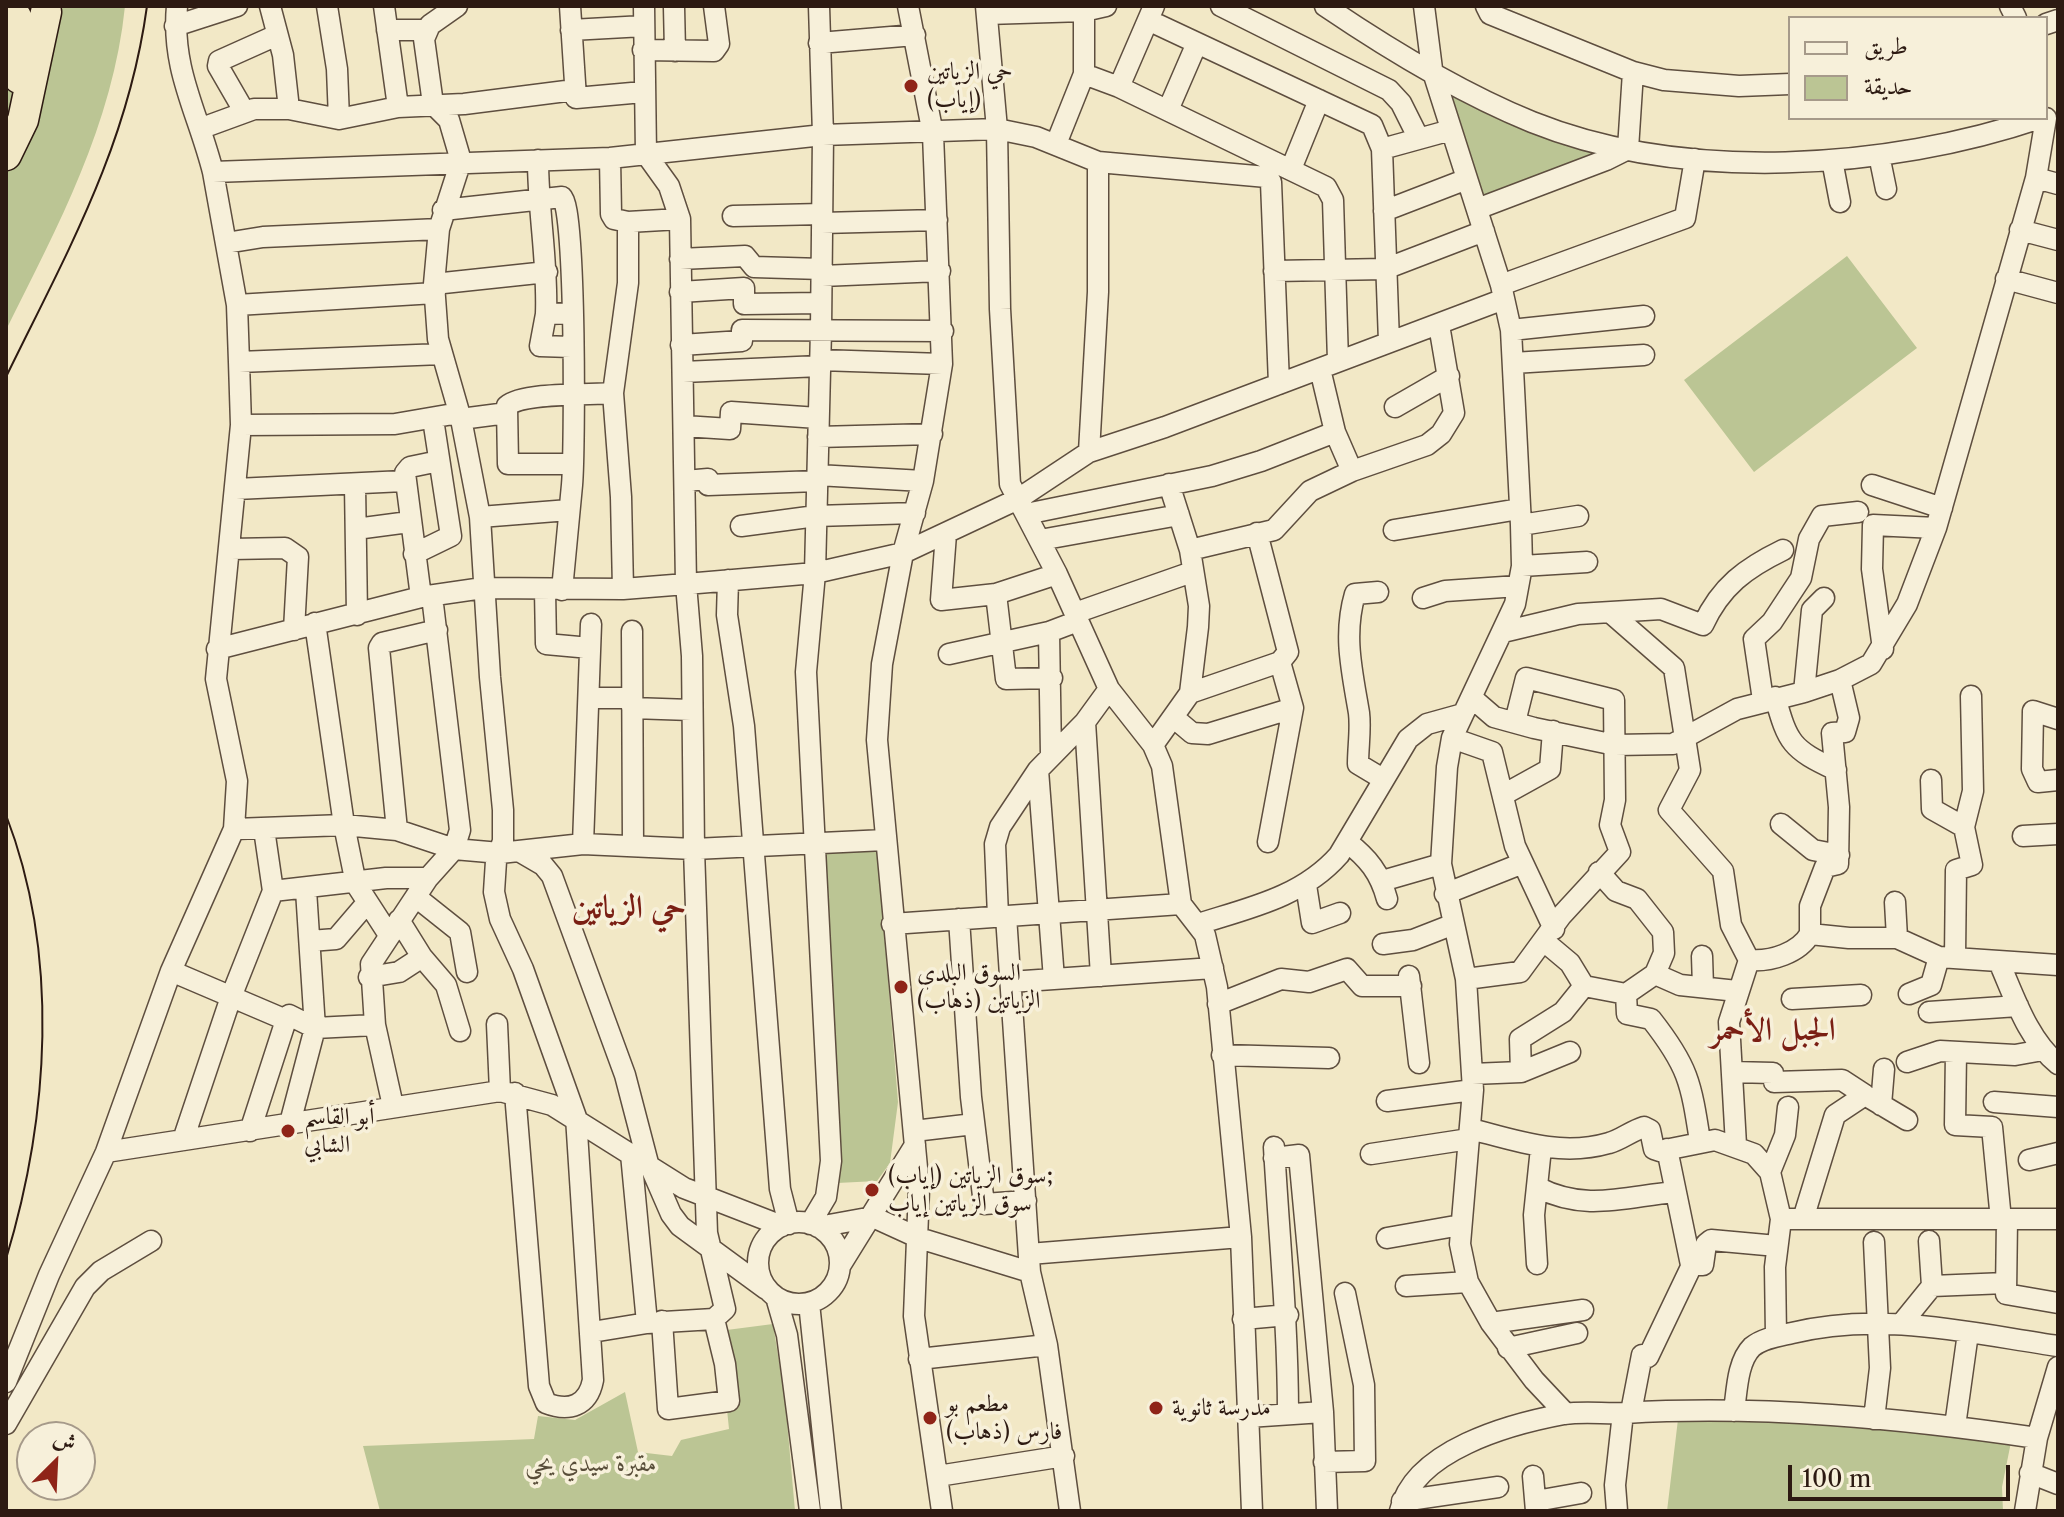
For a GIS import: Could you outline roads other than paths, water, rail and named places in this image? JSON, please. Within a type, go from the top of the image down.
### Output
[{"type":"highway","points":[[6,155],[23,120],[47,9]]},
{"type":"highway","points":[[6,122],[20,74],[11,11]]},
{"type":"street","points":[[6,1382],[49,1275],[106,1152],[171,971],[234,829],[237,781],[219,699],[217,649],[231,549],[241,425],[237,305],[213,172],[202,128],[179,70],[176,16],[237,6]]},
{"type":"street","points":[[270,6],[289,109]]},
{"type":"street","points":[[327,6],[337,69],[339,119]]},
{"type":"street","points":[[384,6],[398,107]]},
{"type":"street","points":[[387,30],[425,30],[457,6]]},
{"type":"street","points":[[570,6],[574,90],[580,100],[643,92]]},
{"type":"street","points":[[571,30],[683,6]]},
{"type":"street","points":[[643,50],[717,48],[714,6]]},
{"type":"street","points":[[800,1225],[830,1182],[831,1148],[806,672],[815,573],[821,330],[823,135],[819,6]]},
{"type":"street","points":[[908,6],[933,134],[942,364],[923,481],[903,553],[881,679],[877,740],[914,1138],[919,1238],[914,1316],[942,1511]]},
{"type":"street","points":[[1106,6],[1084,11],[987,10],[997,129],[1006,462],[1022,506],[1057,574],[1109,689],[1153,745],[1165,778],[1181,904],[1198,924],[1209,945],[1218,1004],[1241,1237],[1252,1511]]},
{"type":"street","points":[[1221,6],[1389,90],[1401,103],[1418,137]]},
{"type":"street","points":[[1325,6],[1382,45],[1532,122],[1576,137],[1628,149],[1695,159],[1832,160],[1879,155],[2047,123]]},
{"type":"street","points":[[1424,6],[1432,69],[1503,292],[1511,330],[1520,517],[1520,576],[1503,632],[1452,738],[1441,864],[1445,894],[1466,979],[1473,1082],[1460,1244],[1468,1282],[1491,1323],[1508,1348],[1566,1414]]},
{"type":"street","points":[[1486,6],[1490,14],[1633,72],[1696,83],[1788,84]]},
{"type":"street","points":[[674,7],[675,51]]},
{"type":"street","points":[[11,11],[31,21],[47,9]]},
{"type":"street","points":[[1056,144],[1084,74],[1084,11]]},
{"type":"street","points":[[592,1332],[655,1322],[714,1319],[725,1309],[709,1249],[686,584],[680,219],[669,186],[646,154],[644,13]]},
{"type":"street","points":[[1119,87],[1151,13],[1197,43],[1372,125],[1382,149],[1389,342]]},
{"type":"street","points":[[425,30],[433,104],[449,120],[461,161],[441,220],[434,289],[442,354],[460,416],[480,517],[483,588],[503,810],[510,852],[493,882],[500,919],[523,969],[576,1117],[592,1332],[591,1391],[574,1407],[560,1409],[546,1403],[539,1386],[497,1024]]},
{"type":"street","points":[[244,111],[218,66],[219,61],[277,35]]},
{"type":"street","points":[[819,43],[915,35]]},
{"type":"street","points":[[1168,110],[1197,43]]},
{"type":"street","points":[[1628,149],[1633,72]]},
{"type":"street","points":[[1084,74],[1119,87],[1326,187],[1330,193],[1334,268],[1329,365],[1335,432],[1352,471]]},
{"type":"street","points":[[202,128],[244,111],[289,109],[339,119],[398,107],[574,90]]},
{"type":"street","points":[[213,172],[610,158],[823,135],[933,134],[997,129],[1056,144],[1098,162],[1251,174],[1270,179],[1285,178],[1319,100]]},
{"type":"street","points":[[1198,924],[1277,899],[1306,885],[1325,871],[1347,842],[1408,739],[1467,706],[1494,717],[1615,745],[1673,744],[1686,740],[1727,713],[1840,680],[1871,664],[1883,649],[1907,604],[1939,518],[2036,178],[2047,123],[2058,110]]},
{"type":"street","points":[[1382,149],[1451,130]]},
{"type":"street","points":[[1477,209],[1628,149]]},
{"type":"street","points":[[1879,155],[1886,189]]},
{"type":"street","points":[[610,158],[611,214],[614,219],[628,222],[680,219]]},
{"type":"street","points":[[1022,506],[1089,452],[1439,325],[1503,292],[1685,218],[1695,159]]},
{"type":"street","points":[[538,160],[538,202],[547,272],[546,314],[540,346],[571,347]]},
{"type":"street","points":[[1832,160],[1840,202]]},
{"type":"street","points":[[1089,452],[1098,292],[1098,162]]},
{"type":"street","points":[[2036,178],[2058,184]]},
{"type":"street","points":[[1270,179],[1279,384]]},
{"type":"street","points":[[1384,211],[1467,179]]},
{"type":"street","points":[[226,243],[441,220],[562,197],[567,203],[572,248],[573,464],[569,510],[546,644],[590,648]]},
{"type":"street","points":[[733,216],[937,220]]},
{"type":"street","points":[[623,589],[621,497],[613,393],[628,283],[628,222]]},
{"type":"street","points":[[2020,230],[2058,240]]},
{"type":"street","points":[[1274,271],[1385,269],[1484,231]]},
{"type":"street","points":[[680,259],[745,256],[754,267],[822,272],[940,271]]},
{"type":"street","points":[[237,305],[434,289],[547,272]]},
{"type":"street","points":[[2006,279],[2058,293]]},
{"type":"street","points":[[680,292],[744,288],[744,304],[821,303]]},
{"type":"street","points":[[546,314],[572,313]]},
{"type":"street","points":[[1511,330],[1644,316]]},
{"type":"street","points":[[1190,550],[1274,530],[1310,491],[1352,471],[1427,445],[1441,434],[1454,413],[1439,325]]},
{"type":"street","points":[[681,345],[742,341],[742,330],[943,331]]},
{"type":"street","points":[[239,362],[442,354]]},
{"type":"street","points":[[1513,363],[1644,355]]},
{"type":"street","points":[[683,372],[820,363],[942,364]]},
{"type":"street","points":[[1395,407],[1449,376]]},
{"type":"street","points":[[573,464],[508,464],[507,406],[513,401],[613,393]]},
{"type":"street","points":[[684,426],[730,429],[731,412],[818,428],[932,434]]},
{"type":"street","points":[[241,425],[290,422],[369,425],[507,413]]},
{"type":"street","points":[[414,554],[451,536],[433,419]]},
{"type":"street","points":[[217,649],[427,597],[483,588],[623,589],[815,573],[903,553],[1022,506],[1169,484],[1261,461],[1335,432]]},
{"type":"street","points":[[393,1106],[375,1025],[369,977],[371,964],[428,878],[454,849],[460,830],[437,630],[414,554],[404,481],[406,469],[439,461]]},
{"type":"street","points":[[685,481],[708,479],[708,485],[817,478],[923,481]]},
{"type":"street","points":[[236,489],[404,481]]},
{"type":"street","points":[[1153,745],[1190,693],[1199,606],[1190,550],[1169,484]]},
{"type":"street","points":[[355,485],[357,615]]},
{"type":"street","points":[[1872,485],[1939,518]]},
{"type":"street","points":[[480,517],[569,510]]},
{"type":"street","points":[[1836,770],[1807,757],[1786,737],[1769,699],[1754,639],[1772,622],[1801,578],[1809,539],[1822,516],[1858,512]]},
{"type":"street","points":[[741,526],[816,516],[915,513]]},
{"type":"street","points":[[1040,540],[1179,515]]},
{"type":"street","points":[[1394,530],[1520,517],[1578,516]]},
{"type":"street","points":[[1883,649],[1872,569],[1873,525],[1939,518]]},
{"type":"street","points":[[356,529],[409,522]]},
{"type":"street","points":[[1190,693],[1280,662],[1288,652],[1257,533]]},
{"type":"street","points":[[946,534],[941,600],[996,594],[1057,574]]},
{"type":"street","points":[[231,549],[285,548],[294,551],[298,557],[294,630]]},
{"type":"street","points":[[1503,632],[1566,616],[1661,609],[1703,625],[1714,602],[1744,569],[1783,550]]},
{"type":"street","points":[[1423,598],[1587,562]]},
{"type":"street","points":[[949,654],[1049,632],[1076,617],[1192,572]]},
{"type":"street","points":[[728,580],[727,615],[744,726],[780,1189],[800,1225]]},
{"type":"street","points":[[1378,592],[1355,594],[1347,619],[1350,674],[1359,716],[1358,764],[1383,779]]},
{"type":"street","points":[[996,594],[999,642],[1006,679],[1052,678]]},
{"type":"street","points":[[1804,692],[1812,610],[1824,598]]},
{"type":"street","points":[[1611,613],[1674,668],[1690,770],[1669,810],[1723,871],[1731,925],[1749,960],[1729,1022],[1736,1145]]},
{"type":"street","points":[[315,623],[344,825],[356,884],[366,904],[394,928],[446,985],[460,1031]]},
{"type":"street","points":[[583,844],[591,624]]},
{"type":"street","points":[[397,830],[379,648],[382,643],[437,630]]},
{"type":"street","points":[[632,631],[633,846]]},
{"type":"street","points":[[1049,632],[1052,678],[1044,763],[1054,979]]},
{"type":"street","points":[[1268,842],[1293,708],[1280,662]]},
{"type":"street","points":[[1466,979],[1520,972],[1599,872],[1620,852],[1610,825],[1615,800],[1614,700],[1526,678],[1515,722]]},
{"type":"street","points":[[1749,960],[1775,957],[1803,944],[1810,934],[1810,906],[1825,867],[1838,864],[1832,733],[1845,732],[1849,718],[1840,680]]},
{"type":"street","points":[[1070,1511],[1047,1345],[1029,1263],[997,834],[1044,763],[1085,722],[1109,689]]},
{"type":"street","points":[[1909,994],[1931,985],[1947,957],[1956,870],[1972,865],[1964,827],[1973,791],[1971,696]]},
{"type":"street","points":[[590,698],[691,710]]},
{"type":"street","points":[[1173,717],[1192,733],[1208,734],[1293,708]]},
{"type":"street","points":[[2058,719],[2033,711],[2032,769],[2038,782],[2058,780]]},
{"type":"street","points":[[1085,722],[1101,976]]},
{"type":"street","points":[[1503,795],[1550,769],[1553,731]]},
{"type":"street","points":[[1452,738],[1492,752],[1523,863],[1549,936],[1584,986],[1626,994],[1655,974],[1664,953],[1663,932],[1637,899],[1616,891],[1599,872]]},
{"type":"street","points":[[1931,780],[1932,809],[1964,827]]},
{"type":"street","points":[[1781,824],[1813,850],[1839,855]]},
{"type":"street","points":[[234,829],[344,825],[397,830],[454,849],[510,852],[583,844],[694,849],[885,840]]},
{"type":"street","points":[[183,1140],[231,997],[273,891],[264,829]]},
{"type":"street","points":[[2023,836],[2058,834]]},
{"type":"street","points":[[1347,842],[1369,859],[1385,890],[1441,864]]},
{"type":"street","points":[[510,852],[543,865],[552,876],[625,1075],[650,1167],[671,1214],[691,1237],[772,1294],[805,1304]]},
{"type":"street","points":[[1445,894],[1523,863]]},
{"type":"street","points":[[273,891],[306,890],[386,878],[428,878]]},
{"type":"street","points":[[1306,885],[1312,923],[1340,913]]},
{"type":"street","points":[[290,1123],[315,1028],[306,890]]},
{"type":"street","points":[[416,897],[460,932],[467,972]]},
{"type":"street","points":[[1895,902],[1897,938]]},
{"type":"street","points":[[310,941],[336,939],[366,904]]},
{"type":"street","points":[[892,924],[1181,904]]},
{"type":"street","points":[[959,919],[974,1124],[984,1204],[1026,1201]]},
{"type":"street","points":[[1383,944],[1413,940],[1454,924]]},
{"type":"street","points":[[1810,934],[1897,938],[1947,957],[2058,965]]},
{"type":"street","points":[[1702,956],[1703,987]]},
{"type":"street","points":[[369,977],[399,972],[422,957]]},
{"type":"street","points":[[1999,962],[2018,1006],[2050,1057]]},
{"type":"street","points":[[1010,982],[1213,968]]},
{"type":"street","points":[[1218,1004],[1281,979],[1309,982],[1347,969],[1362,986],[1410,981],[1419,1063]]},
{"type":"street","points":[[171,971],[286,1020]]},
{"type":"street","points":[[1655,974],[1680,985],[1737,991]]},
{"type":"street","points":[[1521,1072],[1520,1039],[1563,1012],[1584,986]]},
{"type":"street","points":[[1626,994],[1627,1014],[1651,1019],[1680,1056],[1692,1090],[1700,1141]]},
{"type":"street","points":[[1792,999],[1861,995]]},
{"type":"street","points":[[1929,1012],[2018,1006]]},
{"type":"street","points":[[250,1131],[289,1015],[315,1028],[375,1025]]},
{"type":"street","points":[[1907,1062],[1940,1051],[2050,1057]]},
{"type":"street","points":[[1387,1101],[1521,1072],[1570,1052]]},
{"type":"street","points":[[1956,1052],[1955,1125],[1992,1127],[2004,1220],[2006,1294],[2058,1303]]},
{"type":"street","points":[[1222,1055],[1329,1058]]},
{"type":"street","points":[[1803,1219],[1835,1115],[1873,1100],[1884,1069]]},
{"type":"street","points":[[1732,1072],[1773,1073],[1774,1082],[1842,1080],[1907,1120]]},
{"type":"street","points":[[106,1152],[393,1106],[507,1092],[576,1117],[650,1167],[708,1197],[800,1225],[833,1240],[840,1266]]},
{"type":"street","points":[[1994,1102],[2058,1107]]},
{"type":"street","points":[[1770,1172],[1785,1135],[1788,1107]]},
{"type":"street","points":[[787,1335],[805,1304],[828,1292],[840,1266],[873,1217],[914,1138],[974,1124]]},
{"type":"street","points":[[1371,1154],[1470,1134],[1541,1148],[1577,1150],[1605,1145],[1644,1127],[1652,1132],[1654,1149],[1700,1141],[1736,1145],[1754,1154],[1770,1172],[1781,1219],[1777,1246],[1776,1336]]},
{"type":"street","points":[[1537,1264],[1537,1187],[1541,1148]]},
{"type":"street","points":[[1617,1511],[1615,1485],[1627,1413],[1642,1355],[1648,1357],[1692,1265],[1667,1149]]},
{"type":"street","points":[[1288,1414],[1288,1315],[1282,1281],[1274,1151],[1299,1155],[1323,1412],[1327,1511]]},
{"type":"street","points":[[2029,1160],[2058,1153]]},
{"type":"street","points":[[631,1154],[668,1409],[729,1401],[714,1319]]},
{"type":"street","points":[[1537,1187],[1559,1198],[1581,1203],[1674,1192]]},
{"type":"street","points":[[810,1511],[787,1335],[772,1294],[762,1280],[758,1258],[769,1235],[800,1225],[873,1217],[919,1238],[1029,1263],[1241,1237]]},
{"type":"street","points":[[1781,1219],[2058,1219]]},
{"type":"street","points":[[1387,1238],[1461,1225]]},
{"type":"street","points":[[1692,1265],[1703,1265],[1706,1244],[1711,1240],[1777,1246]]},
{"type":"street","points":[[6,1424],[85,1287],[116,1261],[151,1241]]},
{"type":"street","points":[[1902,1323],[1932,1286],[1929,1241]]},
{"type":"street","points":[[1874,1242],[1880,1368],[1874,1419]]},
{"type":"street","points":[[1282,1281],[1311,1279]]},
{"type":"street","points":[[1406,1286],[1468,1282]]},
{"type":"street","points":[[1932,1286],[2006,1283]]},
{"type":"street","points":[[1324,1462],[1365,1461],[1364,1385],[1345,1293]]},
{"type":"street","points":[[805,1304],[831,1511]]},
{"type":"street","points":[[1491,1323],[1583,1310]]},
{"type":"street","points":[[1243,1319],[1288,1315]]},
{"type":"street","points":[[1734,1411],[1747,1355],[1762,1341],[1840,1323],[1902,1323],[2058,1346]]},
{"type":"street","points":[[1508,1348],[1577,1333]]},
{"type":"street","points":[[1955,1426],[1968,1333]]},
{"type":"street","points":[[919,1359],[1047,1345]]},
{"type":"street","points":[[2025,1511],[2037,1438],[2057,1376]]},
{"type":"street","points":[[1401,1506],[1425,1468],[1440,1456],[1513,1428],[1566,1414],[1734,1411],[1955,1426],[2037,1438]]},
{"type":"street","points":[[1248,1417],[1323,1412]]},
{"type":"street","points":[[938,1476],[1064,1456]]},
{"type":"street","points":[[2030,1473],[2058,1484]]},
{"type":"street","points":[[1533,1476],[1532,1508],[1581,1493]]},
{"type":"street","points":[[1401,1506],[1498,1487]]},
{"type":"tram line","points":[[6,377],[72,242],[110,152],[126,105],[147,6]]},
{"type":"tram line","points":[[6,815],[23,868],[35,923],[41,980],[42,1036],[32,1149],[6,1259]]},
{"type":"place","name":"حي الزياتين (إياب)","points":[[911,86]]},
{"type":"place","name":"السوق البلدي الزياتين (ذهاب)","points":[[901,987]]},
{"type":"place","name":"أبو القاسم الشابي","points":[[288,1131]]},
{"type":"place","name":"سوق الزياتين (إياب); سوق الزياتين إياب","points":[[872,1190]]},
{"type":"place","name":"مدرسة ثانوية","points":[[1156,1408]]},
{"type":"place","name":"مطعم بو فارس (ذهاب)","points":[[930,1418]]},
{"type":"district","name":"حي الزياتين","points":[[629,909]]},
{"type":"district","name":"الجبل الأحمر","points":[[1773,1031]]},
{"type":"park label","name":"مقبرة سيدي يحي","points":[[591,1464]]}]
